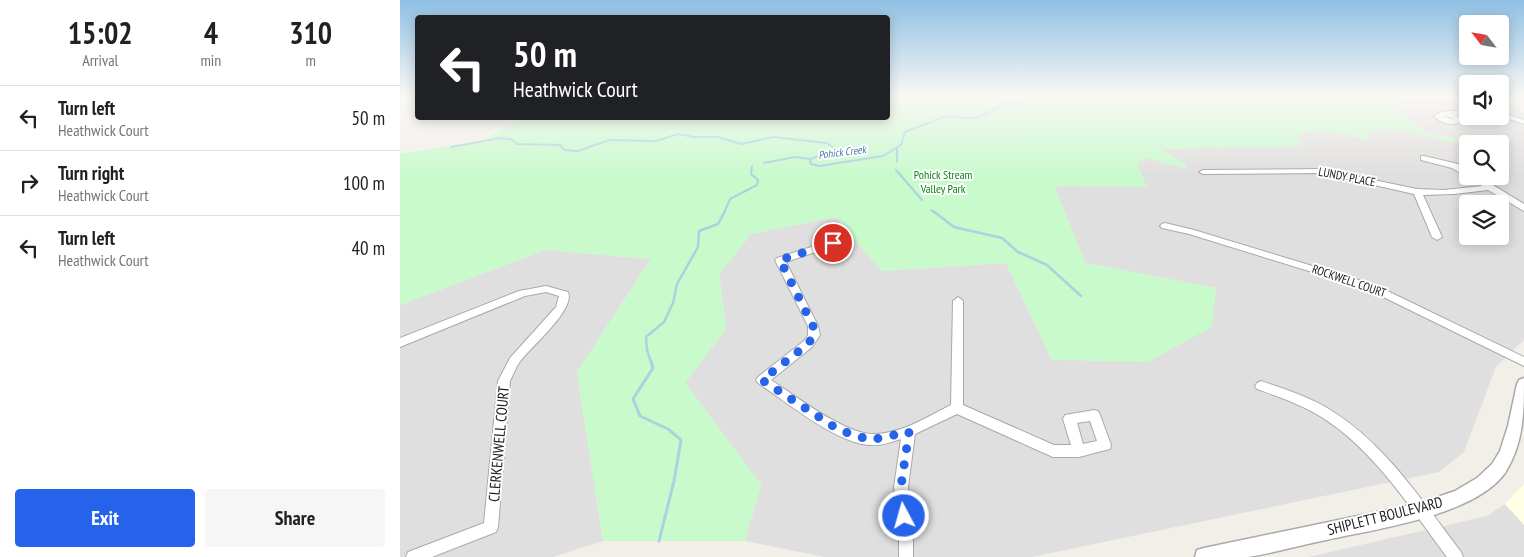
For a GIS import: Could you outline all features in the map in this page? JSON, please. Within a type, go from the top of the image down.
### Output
[{"type":"street","points":[[1424,158],[1448,164],[1459,170]]},
{"type":"street","name":"LUNDY PLACE","points":[[1203,172],[1320,171],[1416,192],[1449,193],[1490,187]]},
{"type":"street","points":[[1487,185],[1524,208]]},
{"type":"street","points":[[1416,192],[1437,238]]},
{"type":"street","name":"ROCKWELL COURT","points":[[1165,226],[1200,234],[1371,287],[1524,362]]},
{"type":"street","points":[[833,243],[780,260],[813,326],[814,335],[808,344],[762,380],[839,430],[870,440],[909,432],[957,408]]},
{"type":"street","name":"CLERKENWELL COURT","points":[[400,343],[523,293],[546,288],[558,290],[564,294],[564,300],[560,308],[514,361],[504,381],[491,527],[413,557]]},
{"type":"street","points":[[957,408],[958,301]]},
{"type":"street","name":"SHIPLETT BOULEVARD","points":[[1204,557],[1420,511],[1460,497],[1483,483],[1498,469],[1513,439],[1524,384]]},
{"type":"street","points":[[1261,386],[1310,405],[1347,429],[1367,447],[1456,557]]},
{"type":"street","points":[[957,408],[1053,451],[1079,451]]},
{"type":"street","points":[[906,557],[908,537],[901,486],[909,432]]},
{"type":"shaded area","points":[[1413,123],[1509,125],[1509,123],[1524,123],[1524,340],[1496,367],[1464,452],[1439,472],[1032,557],[825,557],[745,541],[761,485],[685,383],[726,329],[719,274],[751,234],[836,217],[882,271],[1006,263],[1052,360],[1216,288],[1085,263],[1054,185],[1146,186],[1137,164],[1148,158],[1184,168],[1188,165],[1159,149],[1301,146],[1298,139],[1303,132],[1335,132],[1367,140],[1368,131],[1394,129],[1459,143],[1459,185],[1509,185],[1509,135],[1459,135],[1459,139],[1428,133]]},
{"type":"shaded area","points":[[545,250],[651,259],[577,372],[603,541],[553,557],[400,557],[400,305]]},
{"type":"shaded area","points":[[1524,484],[1524,525],[1505,504]]},
{"type":"shaded area","points":[[1505,504],[1524,522],[1524,557],[1308,557],[1487,516]]},
{"type":"green space","name":"Pohick Stream Valley Park","points":[[512,123],[1413,123],[1428,133],[1459,139],[1459,143],[1394,129],[1368,131],[1367,140],[1328,132],[1303,132],[1298,139],[1301,146],[1160,149],[1188,165],[1185,168],[1148,158],[1137,164],[1147,187],[1054,186],[1085,263],[1216,288],[1212,327],[1148,362],[1052,360],[1006,263],[881,271],[836,217],[751,234],[719,274],[726,329],[685,383],[761,485],[745,541],[603,541],[577,372],[651,259],[545,250],[400,305],[400,154],[483,141]]},
{"type":"waterway","name":"Pohick Creek","points":[[810,159],[811,164],[819,166],[883,156],[901,145],[905,132],[928,123]]},
{"type":"waterway","name":"Pohick Creek","points":[[451,147],[500,138],[511,139],[517,144],[560,145],[565,150],[578,151],[609,140],[656,141],[678,134],[694,137],[718,137],[741,144],[773,137],[827,143],[835,149],[810,159]]},
{"type":"waterway","points":[[897,149],[897,162]]},
{"type":"waterway","points":[[764,163],[795,157],[810,159]]},
{"type":"waterway","points":[[724,212],[730,199],[757,185],[758,180],[751,174],[752,166]]},
{"type":"waterway","points":[[896,170],[922,200]]},
{"type":"waterway","points":[[931,210],[935,213]]},
{"type":"waterway","points":[[933,211],[954,227],[1002,238],[1018,252],[1047,265],[1081,296]]},
{"type":"waterway","points":[[651,362],[647,350],[646,337],[664,322],[673,303],[677,284],[698,247],[699,231],[718,224],[724,212]]},
{"type":"waterway","points":[[651,361],[653,368],[633,399],[640,416],[668,429],[681,440],[674,481],[659,541]]},
{"type":"route","points":[[833,243],[780,260],[813,326],[814,335],[808,344],[762,380],[839,430],[870,440],[909,432],[901,486],[904,516]]}]
